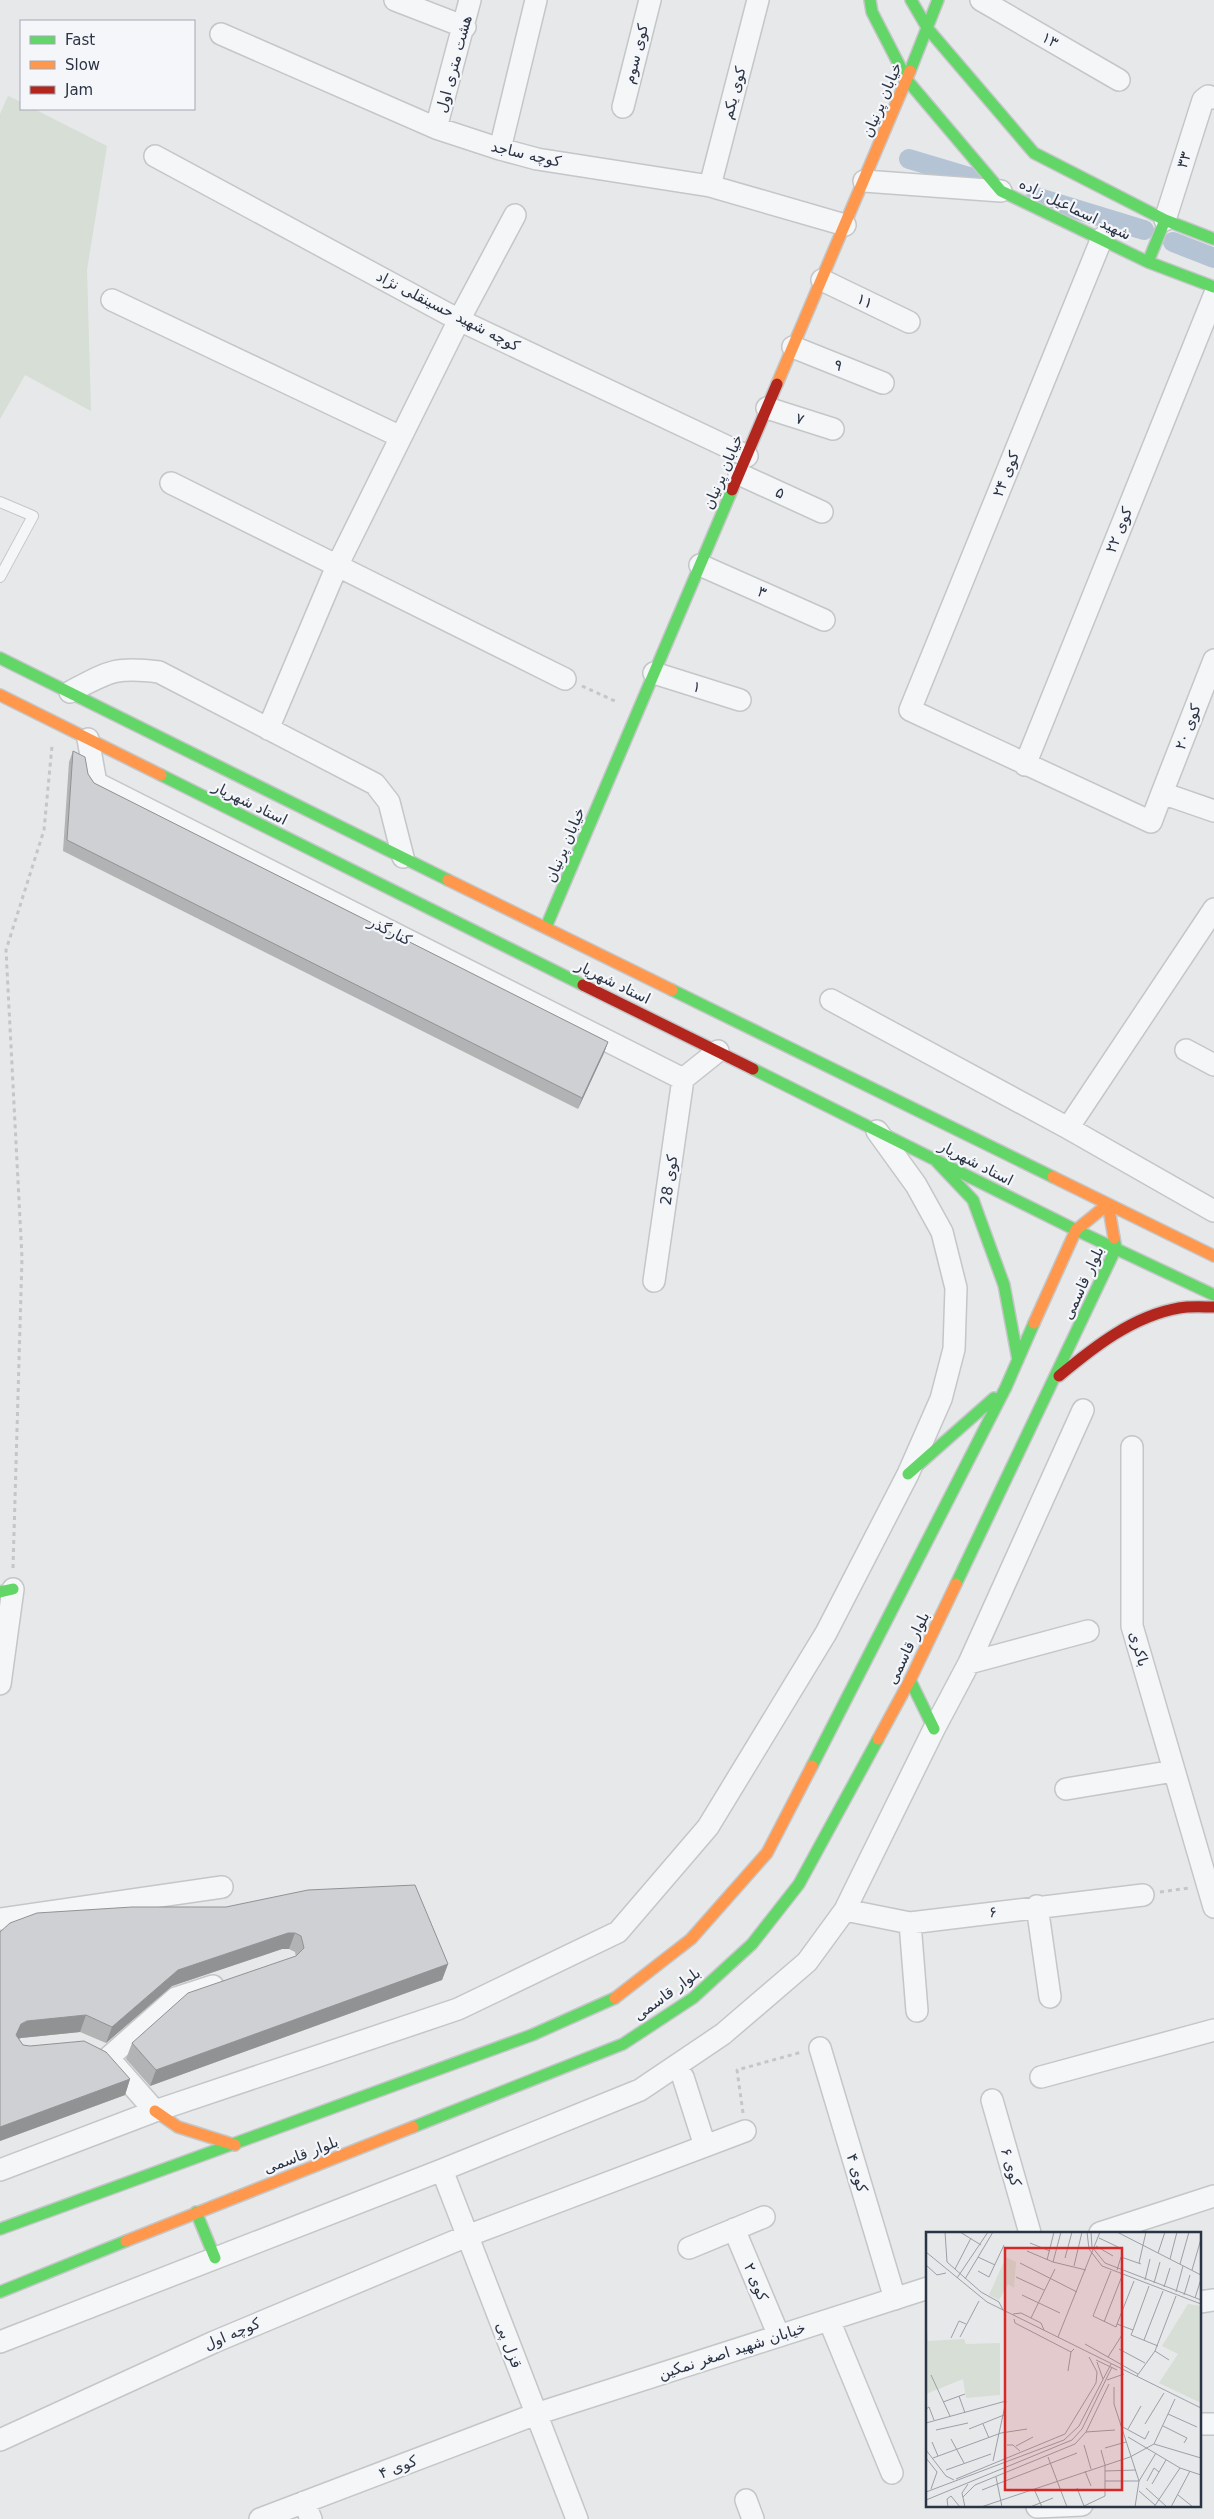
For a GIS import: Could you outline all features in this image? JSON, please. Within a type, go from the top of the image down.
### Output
[{"type":"main road","name":"شهید اسماعیل زاده","points":[[870,0],[872,12],[906,80],[1001,191],[1102,238],[1148,262],[1214,287]]},
{"type":"main road","name":"شهید اسماعیل زاده","points":[[912,0],[928,29],[1034,153],[1165,220],[1214,239]]},
{"type":"main road","name":"خیابان پرنیان","points":[[546,927],[864,181],[928,29],[938,0]]},
{"type":"main road","points":[[1148,262],[1165,220]]},
{"type":"main road","name":"استاد شهریار","points":[[0,658],[70,692],[139,731],[403,857],[1214,1256]]},
{"type":"main road","name":"استاد شهریار","points":[[0,695],[88,739],[128,754],[1076,1230],[1214,1295]]},
{"type":"main road","points":[[932,1157],[973,1200],[1004,1285],[1018,1360]]},
{"type":"main road","name":"بلوار قاسمی","points":[[0,2229],[235,2145],[532,2035],[614,1999],[691,1939],[766,1853],[1006,1386],[1076,1230],[1108,1204],[1116,1248],[910,1680],[799,1884],[752,1944],[693,1998],[623,2044],[196,2212],[0,2292]]},
{"type":"main road","points":[[1054,1380],[1098,1344],[1133,1324],[1179,1308],[1214,1307]]},
{"type":"main road","points":[[908,1474],[1006,1386]]},
{"type":"main road","points":[[910,1680],[934,1729]]},
{"type":"main road","points":[[155,2111],[178,2127],[235,2145]]},
{"type":"main road","points":[[196,2212],[215,2258]]},
{"type":"street","points":[[395,0],[464,28]]},
{"type":"street","name":"هشت متری اول","points":[[436,128],[470,0]]},
{"type":"street","points":[[500,149],[536,0]]},
{"type":"street","name":"کوی سوم","points":[[623,107],[650,0]]},
{"type":"street","name":"کوی یکم","points":[[710,186],[758,0]]},
{"type":"street","name":"۱۳","points":[[981,0],[1118,80]]},
{"type":"street","name":"کوچه ساجد","points":[[221,34],[436,128],[500,149],[537,159],[710,186],[845,225]]},
{"type":"street","name":"۳۳","points":[[1165,220],[1209,99]]},
{"type":"street","name":"کوچه شهید حسینقلی نژاد","points":[[156,156],[459,320],[743,465]]},
{"type":"street","points":[[864,181],[1001,191]]},
{"type":"street","points":[[268,729],[337,566],[459,320],[515,215]]},
{"type":"street","name":"کوی ۲۴","points":[[1025,765],[910,710],[1102,238]]},
{"type":"street","name":"۱۱","points":[[822,280],[908,322]]},
{"type":"street","name":"کوی ۲۲","points":[[1025,765],[1214,296]]},
{"type":"street","points":[[112,300],[401,437]]},
{"type":"street","name":"۹","points":[[793,347],[883,383]]},
{"type":"street","name":"۷","points":[[767,408],[833,429]]},
{"type":"street","name":"۵","points":[[743,465],[822,512]]},
{"type":"street","points":[[171,483],[565,678]]},
{"type":"street","name":"۳","points":[[700,565],[824,620]]},
{"type":"street","name":"کوی ۲۰","points":[[1025,765],[1151,822],[1214,660]]},
{"type":"street","points":[[70,692],[109,672],[130,668],[159,672],[375,784],[389,802],[403,857]]},
{"type":"street","name":"۱","points":[[654,673],[740,700]]},
{"type":"street","name":"کنارگذر","points":[[88,739],[96,783],[683,1079]]},
{"type":"street","points":[[1162,794],[1214,811]]},
{"type":"street","points":[[1068,1128],[1214,909]]},
{"type":"street","points":[[831,1000],[1068,1128],[1214,1211]]},
{"type":"street","points":[[1186,1050],[1214,1065]]},
{"type":"street","points":[[683,1079],[718,1051]]},
{"type":"street","name":"کوی 28","points":[[654,1281],[683,1079]]},
{"type":"street","points":[[0,2170],[155,2111],[458,2009],[618,1932],[708,1827],[826,1632],[908,1474],[941,1399],[954,1349],[956,1288],[942,1232],[916,1185],[875,1129]]},
{"type":"street","points":[[0,2342],[442,2170],[640,2090],[723,2034],[807,1962],[845,1910],[934,1729],[969,1663],[1083,1410]]},
{"type":"street","name":"باکری","points":[[1132,1447],[1132,1626],[1206,1885],[1214,1907]]},
{"type":"street","points":[[0,1684],[6,1591]]},
{"type":"street","points":[[969,1663],[1088,1631]]},
{"type":"street","points":[[1066,1789],[1174,1771]]},
{"type":"street","points":[[1195,1844],[1214,1854]]},
{"type":"street","points":[[0,1919],[222,1886]]},
{"type":"street","name":"۶","points":[[845,1910],[910,1923],[1037,1906],[1143,1895]]},
{"type":"street","points":[[1037,1906],[1050,1997]]},
{"type":"street","points":[[910,1923],[917,2011]]},
{"type":"street","points":[[108,2058],[176,1998],[231,1980]]},
{"type":"street","points":[[1042,2077],[1214,2030]]},
{"type":"street","points":[[88,2047],[108,2058],[155,2111]]},
{"type":"street","name":"کوی ۴","points":[[820,2048],[895,2299]]},
{"type":"street","points":[[683,2077],[705,2146]]},
{"type":"street","name":"کوی ۶","points":[[992,2100],[1030,2232]]},
{"type":"street","name":"کوچه اول","points":[[0,2440],[214,2342],[467,2236],[745,2131]]},
{"type":"street","name":"قزل پی","points":[[442,2170],[577,2519]]},
{"type":"street","points":[[1103,2232],[1214,2196]]},
{"type":"street","points":[[689,2248],[764,2217]]},
{"type":"street","name":"کوی ۲","points":[[734,2229],[779,2336]]},
{"type":"street","name":"خیابان شهید اصغر نمکین","points":[[536,2414],[926,2289]]},
{"type":"street","points":[[829,2320],[892,2472]]},
{"type":"street","name":"کوی ۴","points":[[260,2519],[308,2511],[536,2414]]},
{"type":"street","points":[[1037,2510],[1073,2506]]},
{"type":"lane","points":[[0,502],[33,516],[0,577]]},
{"type":"path","points":[[565,678],[638,711]]},
{"type":"path","points":[[6,1591],[22,1258],[6,950],[44,830],[54,722]]},
{"type":"path","points":[[1143,1895],[1206,1885]]},
{"type":"path","points":[[745,2131],[737,2070],[820,2048]]},
{"type":"shaded area","points":[[8,96],[20,102],[20,110],[36,110],[107,146],[87,270],[91,411],[25,375],[0,419],[0,114]]},
{"type":"building","points":[[73,751],[85,757],[88,774],[94,783],[608,1042],[582,1098],[67,840]]},
{"type":"building","points":[[415,1885],[448,1964],[156,2070],[132,2043],[188,1993],[296,1956],[304,1948],[301,1936],[295,1933],[288,1933],[178,1970],[112,2027],[86,2015],[27,2021],[21,2024],[16,2035],[23,2045],[84,2041],[106,2052],[130,2079],[0,2127],[0,1932],[10,1923],[37,1913],[132,1907],[226,1907],[308,1890]]},
{"type":"waterway","points":[[909,159],[976,179]]},
{"type":"waterway","points":[[1036,197],[1144,230]]},
{"type":"waterway","points":[[1173,242],[1214,258]]},
{"type":"traffic: fast","points":[[870,0],[872,12],[907,80],[1001,191],[1148,262],[1214,287]]},
{"type":"traffic: fast","points":[[911,0],[928,29],[1034,153],[1165,220],[1214,239]]},
{"type":"traffic: fast","points":[[910,71],[938,0]]},
{"type":"traffic: fast","points":[[1148,262],[1165,220]]},
{"type":"traffic: fast","points":[[546,927],[732,490]]},
{"type":"traffic: fast","points":[[0,658],[448,880]]},
{"type":"traffic: fast","points":[[161,775],[583,985]]},
{"type":"traffic: fast","points":[[672,990],[1053,1177]]},
{"type":"traffic: fast","points":[[753,1069],[1076,1230],[1214,1295]]},
{"type":"traffic: fast","points":[[937,1162],[973,1200],[1004,1285],[1018,1360]]},
{"type":"traffic: fast","points":[[956,1584],[1116,1248],[1114,1238]]},
{"type":"traffic: fast","points":[[812,1766],[1006,1387],[1034,1323]]},
{"type":"traffic: fast","points":[[908,1474],[994,1398]]},
{"type":"traffic: fast","points":[[0,1592],[13,1589]]},
{"type":"traffic: fast","points":[[910,1680],[934,1729]]},
{"type":"traffic: fast","points":[[413,2127],[623,2044],[693,1998],[752,1944],[799,1884],[878,1739]]},
{"type":"traffic: fast","points":[[0,2229],[532,2035],[615,1998]]},
{"type":"traffic: fast","points":[[196,2212],[215,2258]]},
{"type":"traffic: fast","points":[[0,2292],[126,2241]]},
{"type":"traffic: slow","points":[[777,384],[910,71]]},
{"type":"traffic: slow","points":[[0,695],[161,775]]},
{"type":"traffic: slow","points":[[448,880],[672,990]]},
{"type":"traffic: slow","points":[[1053,1177],[1214,1256]]},
{"type":"traffic: slow","points":[[1034,1323],[1076,1230],[1108,1204],[1114,1238]]},
{"type":"traffic: slow","points":[[878,1739],[910,1680],[956,1584]]},
{"type":"traffic: slow","points":[[615,1998],[691,1939],[767,1853],[812,1766]]},
{"type":"traffic: slow","points":[[155,2111],[178,2127],[235,2145]]},
{"type":"traffic: slow","points":[[126,2241],[413,2127]]},
{"type":"traffic: jam","points":[[732,490],[777,384]]},
{"type":"traffic: jam","points":[[583,985],[753,1069]]},
{"type":"traffic: jam","points":[[1059,1376],[1086,1354],[1130,1325],[1162,1312],[1179,1308],[1214,1307]]}]
